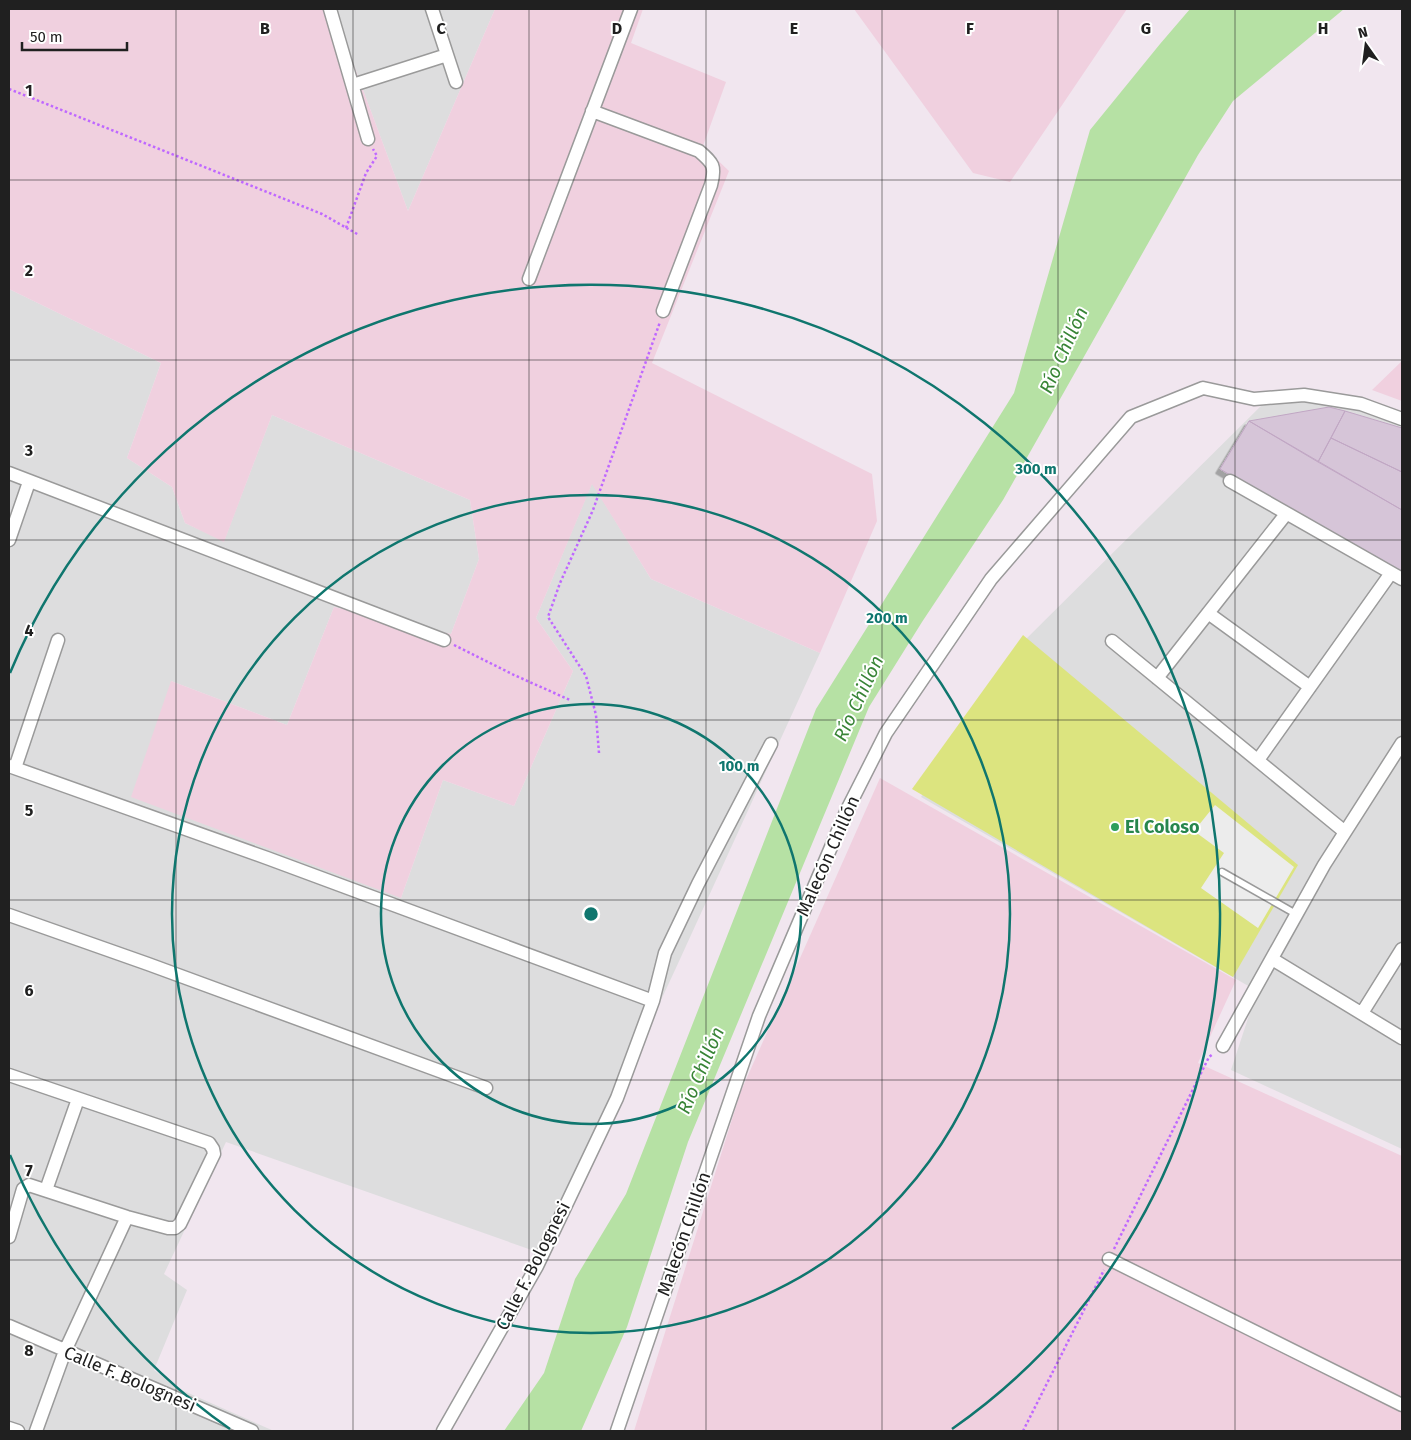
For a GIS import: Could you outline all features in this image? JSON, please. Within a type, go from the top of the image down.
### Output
[{"type":"street","points":[[330,9],[368,139]]},
{"type":"street","points":[[432,9],[456,82]]},
{"type":"street","points":[[529,279],[631,9]]},
{"type":"street","points":[[353,85],[447,55]]},
{"type":"street","points":[[592,111],[699,151],[712,162],[714,173],[711,185],[663,311]]},
{"type":"street","name":"Malecón Chillón","points":[[617,1431],[759,1016],[846,812],[886,732],[991,579],[1131,417],[1203,388],[1254,399],[1304,395],[1361,404],[1402,419]]},
{"type":"street","points":[[9,473],[444,640]]},
{"type":"street","points":[[1230,481],[1397,576],[1310,687],[1258,760]]},
{"type":"street","points":[[9,540],[29,482]]},
{"type":"street","points":[[1157,678],[1286,514]]},
{"type":"street","points":[[1208,613],[1310,687]]},
{"type":"street","points":[[58,640],[12,767],[654,1001]]},
{"type":"street","points":[[1112,640],[1345,832]]},
{"type":"street","points":[[1223,1046],[1324,865],[1402,743]]},
{"type":"street","name":"Calle F. Bolognesi","points":[[443,1431],[536,1266],[617,1098],[654,1001],[666,953],[698,884],[771,744]]},
{"type":"street","points":[[9,915],[486,1088]]},
{"type":"street","points":[[1362,1013],[1401,955]]},
{"type":"street","points":[[1272,958],[1402,1038]]},
{"type":"street","points":[[9,1075],[209,1143],[213,1148],[214,1154],[180,1224],[175,1228],[168,1228],[127,1217],[30,1185],[23,1189],[9,1237]]},
{"type":"street","points":[[46,1190],[78,1099]]},
{"type":"street","points":[[36,1431],[65,1351],[127,1217]]},
{"type":"street","points":[[1109,1260],[1402,1405]]},
{"type":"street","name":"Calle F. Bolognesi","points":[[9,1326],[252,1431]]},
{"type":"street","points":[[9,1428],[18,1431]]},
{"type":"lane","points":[[1222,872],[1296,914]]},
{"type":"path","points":[[9,89],[322,214],[359,235]]},
{"type":"path","points":[[346,228],[366,173],[377,156],[368,139]]},
{"type":"path","points":[[599,753],[596,715],[586,676],[548,617],[560,583],[593,510],[663,311]]},
{"type":"path","points":[[444,640],[514,675],[570,700]]},
{"type":"path","points":[[1023,1431],[1209,1057],[1223,1046]]},
{"type":"shaded area","points":[[9,9],[333,9],[408,211],[495,9],[643,9],[631,43],[726,82],[703,146],[729,171],[652,363],[872,474],[877,521],[820,653],[651,579],[592,484],[536,618],[573,671],[514,806],[443,780],[401,898],[131,797],[171,681],[287,725],[334,607],[451,634],[479,559],[470,500],[272,415],[224,542],[185,523],[172,487],[127,458],[161,363],[9,289]]},
{"type":"shaded area","points":[[333,9],[495,9],[408,211]]},
{"type":"shaded area","points":[[854,9],[1127,9],[1010,182],[973,173]]},
{"type":"shaded area","points":[[9,289],[161,363],[127,458],[172,487],[185,523],[224,541],[272,415],[470,500],[479,559],[451,634],[334,607],[287,725],[171,681],[401,898],[443,780],[514,806],[573,671],[536,618],[592,483],[651,579],[820,653],[543,1254],[226,1142],[164,1274],[187,1290],[154,1370],[177,1388],[274,1431],[9,1431]]},
{"type":"shaded area","points":[[1402,361],[1402,401],[1372,390]]},
{"type":"shaded area","points":[[1274,393],[1402,414],[1402,1149],[1231,1070],[1257,991],[921,797],[1026,639]]},
{"type":"shaded area","name":"El Coloso","points":[[1023,635],[1298,865],[1233,977],[912,789]]},
{"type":"shaded area","points":[[880,778],[1236,980],[1198,1063],[1402,1156],[1402,1431],[634,1431],[741,1091]]},
{"type":"shaded area","points":[[1215,805],[1294,867],[1258,928],[1201,888],[1224,853],[1194,831]]},
{"type":"water","name":"Río Chillón","points":[[1190,9],[1344,9],[1233,101],[1198,155],[1003,500],[922,622],[869,707],[688,1142],[627,1327],[581,1431],[504,1431],[544,1373],[575,1279],[626,1194],[816,709],[1014,393],[1090,130]]},
{"type":"building","points":[[1329,407],[1345,411],[1318,462],[1249,421]]},
{"type":"building","points":[[1345,411],[1402,428],[1402,472],[1331,438]]},
{"type":"building","points":[[1249,421],[1402,510],[1402,575],[1220,469]]},
{"type":"building","points":[[1331,438],[1402,472],[1402,510],[1318,462]]},
{"type":"place","name":"El Coloso","points":[[1115,827]]}]
